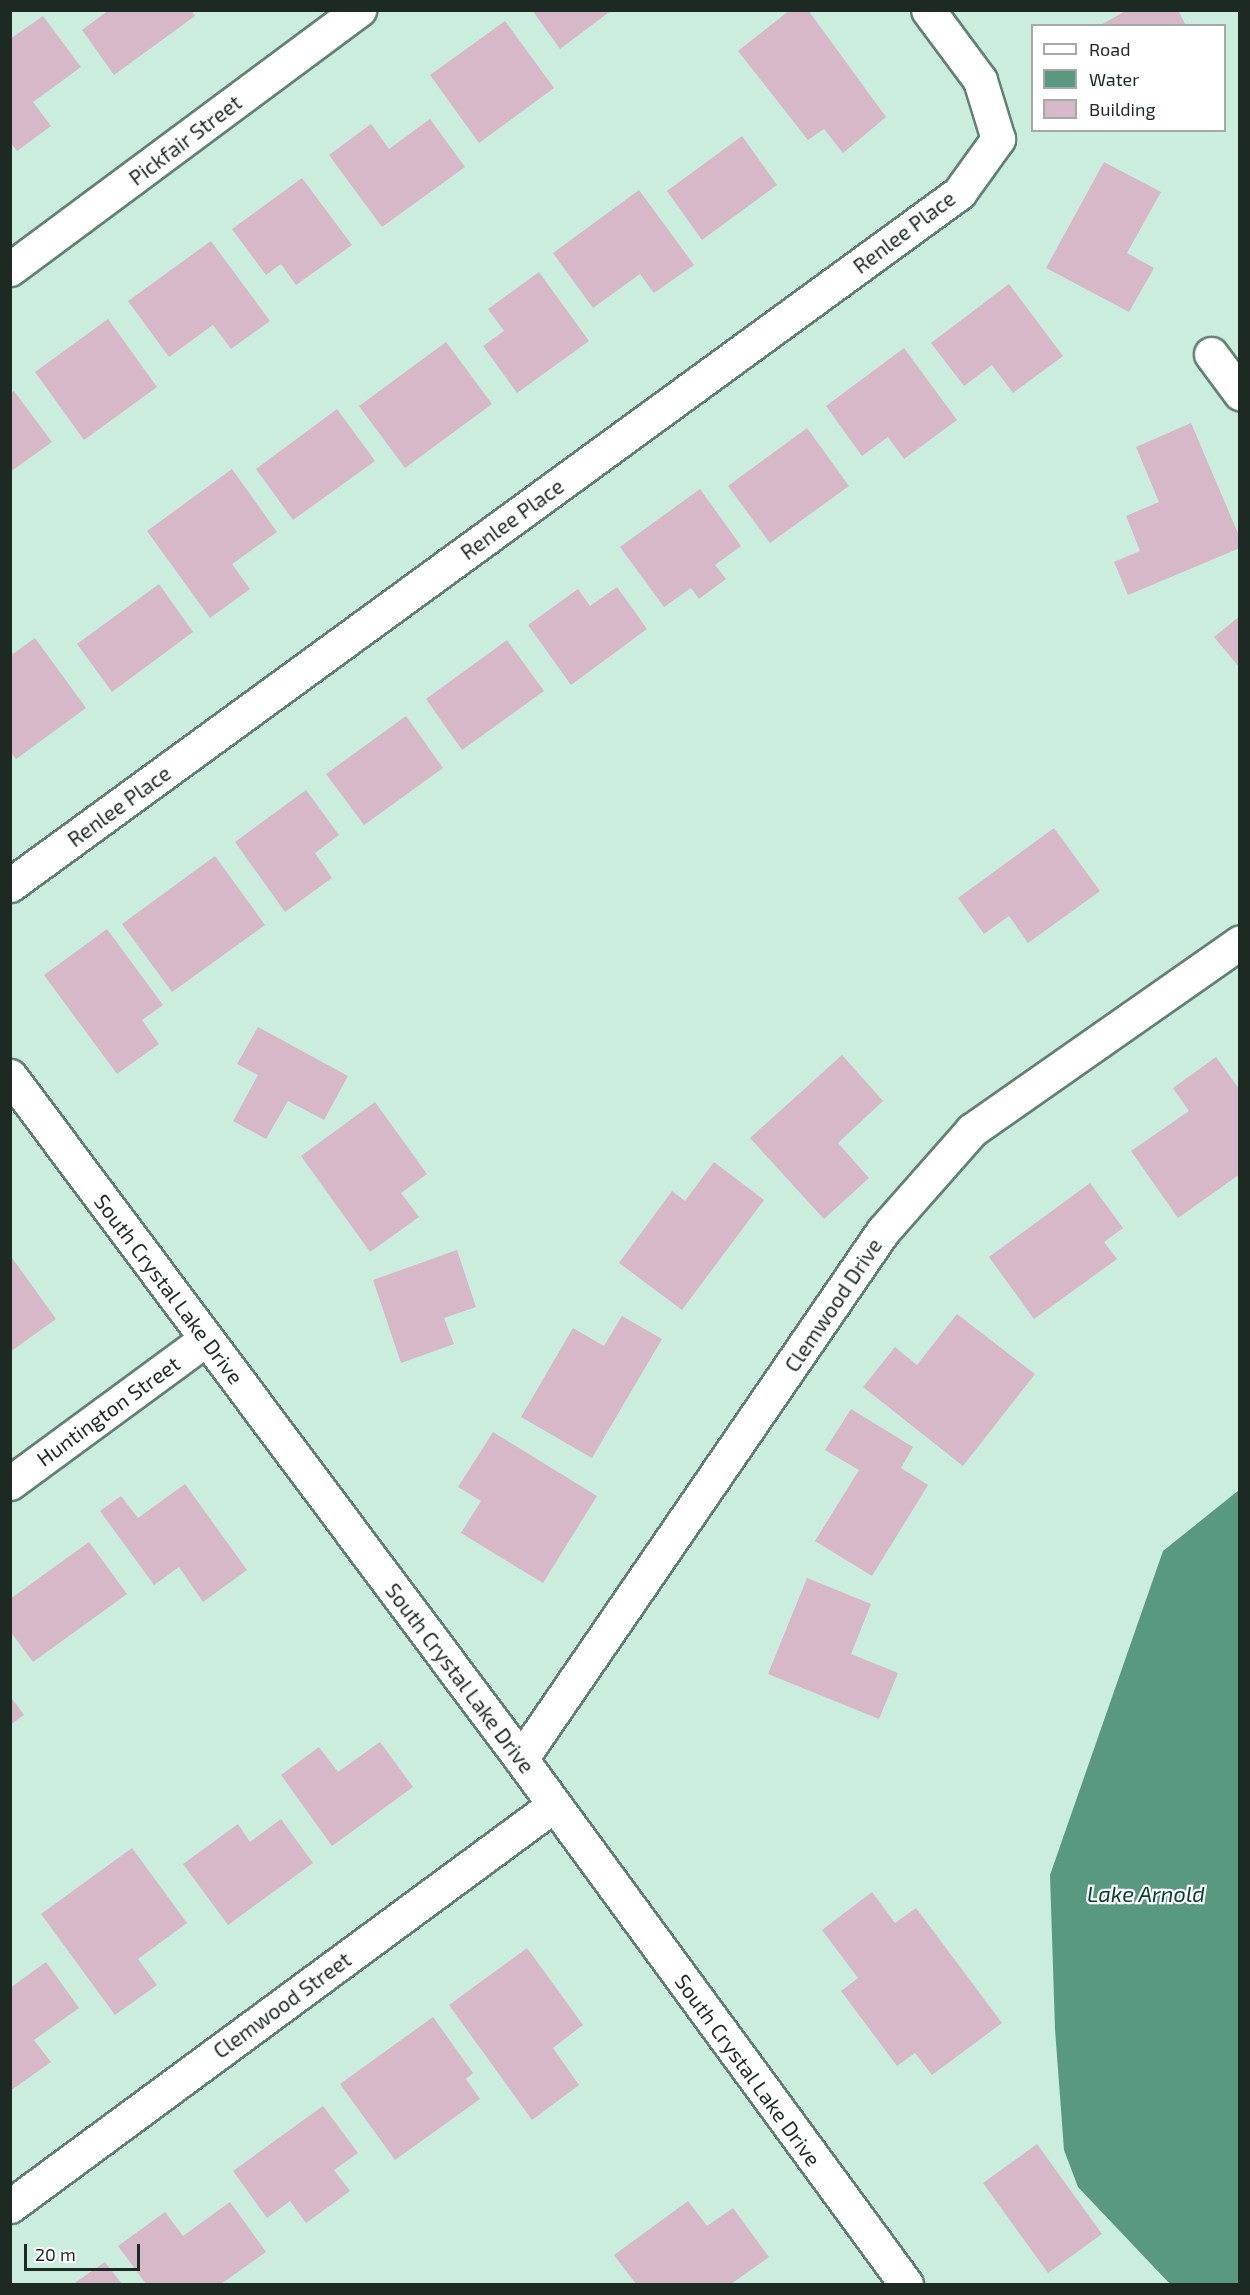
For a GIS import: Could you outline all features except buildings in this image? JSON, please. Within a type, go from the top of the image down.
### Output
[{"type":"street","name":"Pickfair Street","points":[[10,269],[359,10]]},
{"type":"street","name":"Renlee Place","points":[[10,885],[959,193],[998,139],[980,80],[928,10]]},
{"type":"street","points":[[1211,354],[1239,393]]},
{"type":"street","name":"Clemwood Drive","points":[[521,1759],[883,1231],[972,1130],[1239,942]]},
{"type":"street","name":"South Crystal Lake Drive","points":[[10,1076],[521,1759],[906,2284]]},
{"type":"street","name":"Huntington Street","points":[[10,1483],[206,1339]]},
{"type":"street","name":"Clemwood Street","points":[[10,2206],[554,1805]]},
{"type":"water","name":"Lake Arnold","points":[[1239,1490],[1239,2284],[1170,2284],[1078,2187],[1064,2150],[1055,2029],[1050,1875],[1163,1551]]}]
